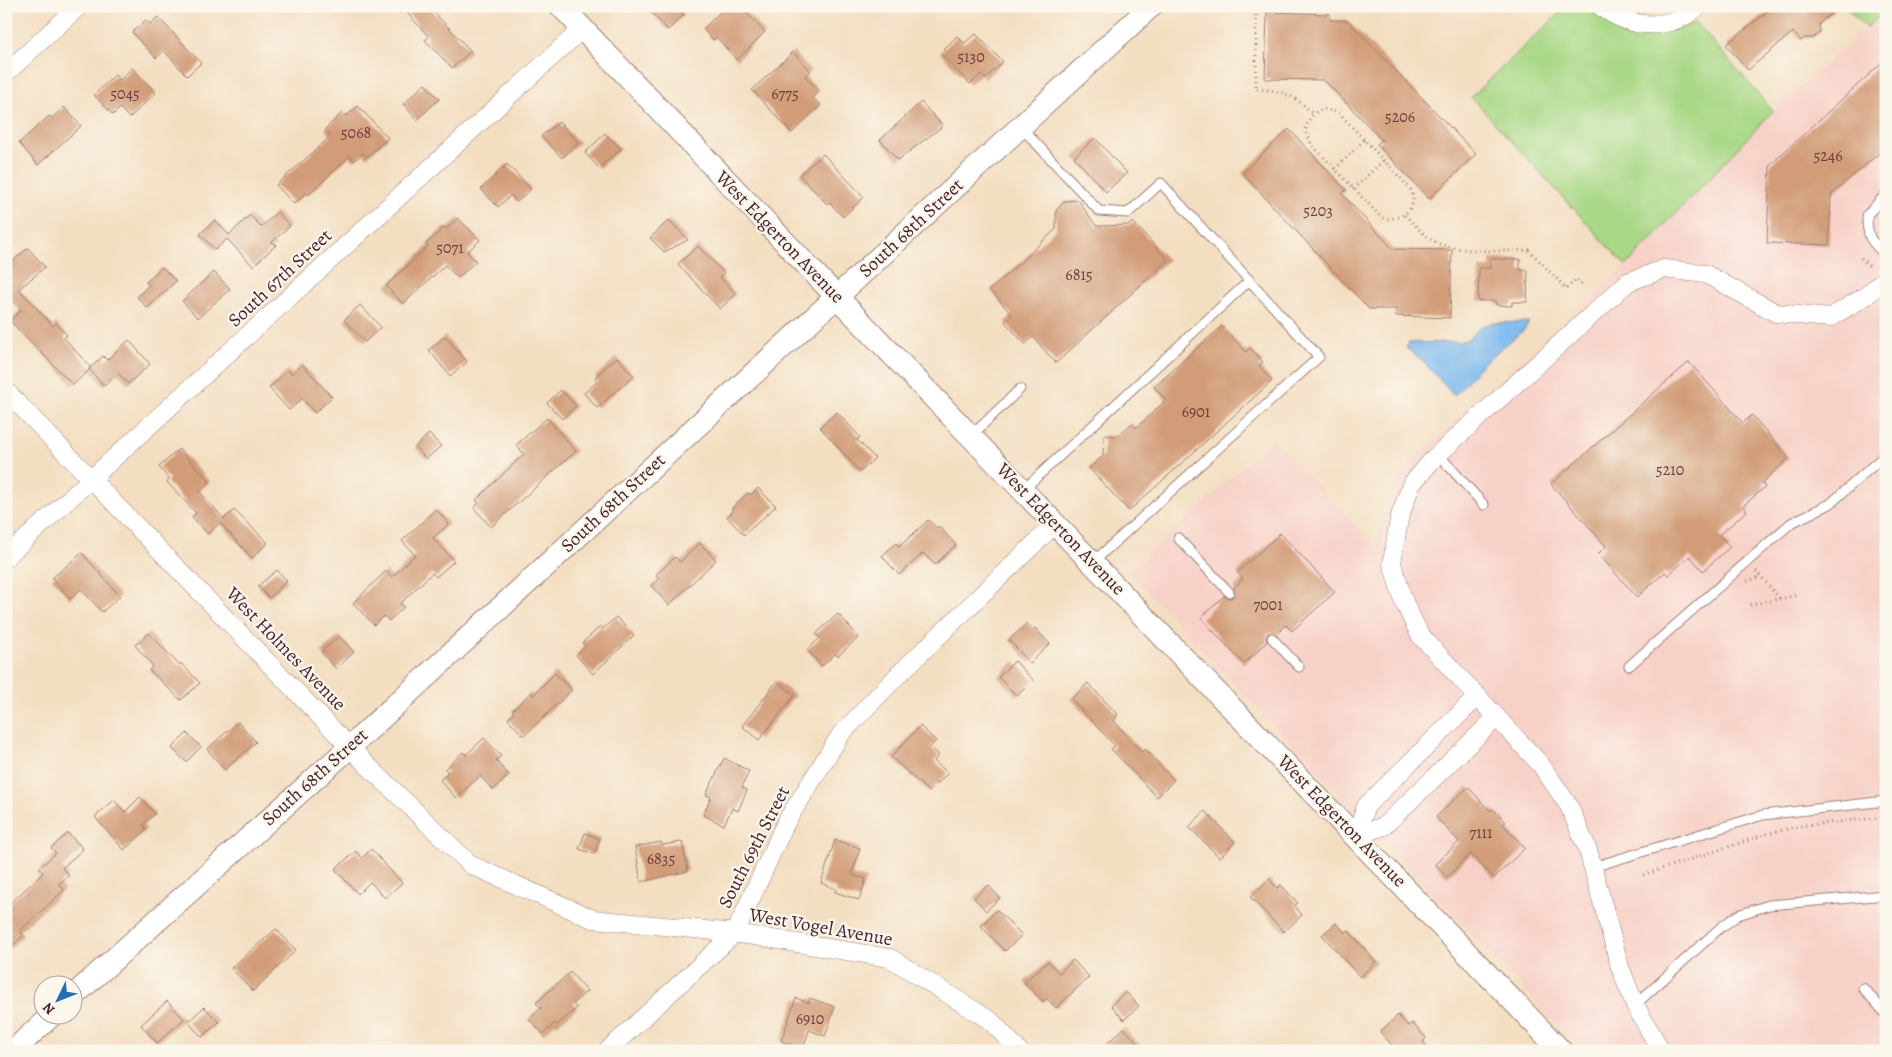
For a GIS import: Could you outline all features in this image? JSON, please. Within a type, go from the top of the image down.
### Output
[{"type":"street","points":[[6,73],[79,6]]},
{"type":"street","name":"West Edgerton Avenue","points":[[561,6],[836,296],[1562,1051]]},
{"type":"street","name":"South 68th Street","points":[[82,988],[350,746],[1151,6]]},
{"type":"street","points":[[1600,6],[1613,16],[1635,24],[1656,25],[1678,20],[1699,6]]},
{"type":"street","name":"South 67th Street","points":[[6,557],[582,29]]},
{"type":"street","points":[[1661,1051],[1635,1005],[1620,967],[1593,867],[1569,806],[1541,765],[1420,635],[1404,602],[1392,563],[1399,519],[1411,485],[1438,454],[1628,282],[1664,269],[1706,274],[1776,313],[1829,318],[1866,296],[1886,278]]},
{"type":"street","name":"West Holmes Avenue","points":[[6,391],[350,746],[471,865],[593,919],[735,933]]},
{"type":"street","name":"South 69th Street","points":[[607,1051],[735,933],[786,822],[841,734],[899,674],[1056,523]]},
{"type":"street","points":[[1356,836],[1366,806],[1478,696]]},
{"type":"street","points":[[1356,836],[1384,826],[1498,717]]},
{"type":"street","name":"West Vogel Avenue","points":[[735,933],[890,958],[991,1021],[1019,1051]]},
{"type":"street","points":[[13,1051],[42,1024]]},
{"type":"lane","points":[[1020,127],[1099,211],[1128,213],[1161,183],[1319,357],[1093,562]]},
{"type":"lane","points":[[1886,194],[1867,214],[1867,233],[1870,241],[1886,256]]},
{"type":"lane","points":[[1023,490],[1250,280]]},
{"type":"lane","points":[[971,436],[1020,389]]},
{"type":"lane","points":[[1438,454],[1484,505]]},
{"type":"lane","points":[[1629,666],[1791,523],[1830,504],[1886,454]]},
{"type":"lane","points":[[1178,538],[1229,592]]},
{"type":"lane","points":[[1272,638],[1299,667]]},
{"type":"lane","points":[[1593,867],[1763,815],[1886,801]]},
{"type":"lane","points":[[1635,1005],[1720,928],[1738,915],[1769,905],[1886,894]]},
{"type":"lane","points":[[1863,988],[1886,1014]]},
{"type":"path","points":[[1252,6],[1256,10],[1256,89],[1290,95],[1302,102],[1313,114]]},
{"type":"path","points":[[1324,109],[1339,113],[1364,140],[1413,193],[1410,209],[1405,215],[1392,220],[1382,218],[1334,169],[1307,137],[1305,131],[1313,114],[1324,109]]},
{"type":"path","points":[[1334,169],[1364,140]]},
{"type":"path","points":[[1353,189],[1384,160]]},
{"type":"path","points":[[1405,215],[1430,238],[1444,245],[1460,249],[1529,250],[1566,289],[1576,279],[1583,286]]},
{"type":"path","points":[[1762,566],[1756,572],[1780,598]]},
{"type":"path","points":[[1750,605],[1798,595]]},
{"type":"path","points":[[1643,876],[1775,832],[1799,826],[1886,817]]},
{"type":"shaded area","points":[[1886,11],[1886,1051],[1583,1051],[1126,569],[1140,562],[1273,439],[1377,547],[1386,504],[1413,460],[1626,266],[1773,111]]},
{"type":"green space","points":[[1567,6],[1586,6],[1605,20],[1627,29],[1639,31],[1674,30],[1696,22],[1773,111],[1626,266],[1471,97]]},
{"type":"green space","points":[[1845,6],[1886,6],[1886,11],[1866,28]]},
{"type":"water","points":[[1529,322],[1525,329],[1483,363],[1454,396],[1422,360],[1406,348],[1408,343],[1459,342],[1468,339],[1481,326],[1492,323]]},
{"type":"building","points":[[401,6],[428,6],[471,51],[452,68],[425,40],[429,37]]},
{"type":"building","points":[[645,6],[676,6],[684,15],[668,30]]},
{"type":"building","points":[[726,6],[740,6],[765,32],[737,60],[716,37],[713,40],[703,29]]},
{"type":"building","points":[[1774,6],[1839,6],[1819,24],[1820,32],[1813,38],[1804,38],[1801,41],[1793,32],[1748,70],[1726,45]]},
{"type":"building","points":[[1267,12],[1330,14],[1330,20],[1347,20],[1476,154],[1429,199],[1377,144],[1382,140],[1324,80],[1265,79]]},
{"type":"building","points":[[158,17],[201,63],[187,76],[164,51],[156,58],[132,32],[146,20],[150,24]]},
{"type":"building","points":[[976,34],[1003,62],[985,79],[981,74],[970,84],[940,53],[957,36],[964,43]]},
{"type":"building","points":[[793,52],[811,71],[805,76],[819,91],[812,97],[821,105],[792,133],[752,90]]},
{"type":"building","points":[[1886,59],[1886,147],[1831,195],[1829,245],[1767,243],[1770,165]]},
{"type":"building","points":[[132,68],[156,93],[129,118],[120,108],[113,115],[94,95],[115,75],[120,80]]},
{"type":"building","points":[[425,84],[439,99],[417,120],[403,104]]},
{"type":"building","points":[[921,102],[943,126],[898,160],[880,140]]},
{"type":"building","points":[[358,106],[388,138],[367,157],[363,153],[354,161],[350,156],[308,195],[306,193],[294,204],[276,185],[331,136],[325,129],[342,113],[346,116]]},
{"type":"building","points":[[64,107],[81,126],[38,165],[19,143],[49,116],[52,118]]},
{"type":"building","points":[[559,122],[579,143],[562,158],[541,136]]},
{"type":"building","points":[[1289,129],[1346,190],[1342,194],[1393,249],[1452,250],[1450,318],[1395,316],[1396,309],[1369,309],[1242,173]]},
{"type":"building","points":[[605,133],[621,149],[599,168],[585,153]]},
{"type":"building","points":[[1095,138],[1127,173],[1106,192],[1074,157]]},
{"type":"building","points":[[823,154],[864,197],[843,217],[829,202],[827,204],[799,175]]},
{"type":"building","points":[[507,164],[531,189],[517,202],[511,195],[498,207],[481,189]]},
{"type":"building","points":[[1078,200],[1096,226],[1129,225],[1133,222],[1168,260],[1056,363],[1033,337],[1025,344],[1005,322],[1012,315],[990,290],[1056,229],[1056,210],[1065,201]]},
{"type":"building","points":[[277,212],[290,226],[272,242],[276,245],[253,266],[227,239],[215,250],[200,234],[215,220],[229,235],[250,215],[261,227]]},
{"type":"building","points":[[458,218],[480,240],[467,252],[476,261],[458,278],[445,265],[403,304],[386,286],[428,246],[426,244],[444,227],[447,229]]},
{"type":"building","points":[[669,220],[688,240],[664,252],[650,238]]},
{"type":"building","points":[[698,246],[724,273],[720,277],[736,294],[720,309],[678,264]]},
{"type":"building","points":[[28,248],[45,267],[19,289],[53,326],[56,323],[67,335],[64,338],[91,368],[73,385],[10,321],[21,310],[10,297],[6,300],[6,267]]},
{"type":"building","points":[[1490,259],[1520,259],[1520,270],[1528,270],[1527,302],[1512,302],[1512,306],[1496,305],[1496,301],[1478,301],[1479,268],[1490,268]]},
{"type":"building","points":[[162,267],[176,281],[147,308],[137,297],[149,285],[146,282]]},
{"type":"building","points":[[214,272],[230,289],[198,318],[182,301]]},
{"type":"building","points":[[360,305],[381,327],[365,342],[344,320]]},
{"type":"building","points":[[1222,326],[1246,352],[1250,348],[1263,362],[1259,366],[1272,381],[1129,511],[1089,468],[1103,456],[1104,435],[1118,436],[1132,423],[1136,428],[1166,400],[1154,387]]},
{"type":"building","points":[[445,336],[467,362],[450,376],[429,350]]},
{"type":"building","points":[[129,340],[150,364],[128,384],[118,373],[104,386],[89,369],[103,356],[107,360]]},
{"type":"building","points":[[617,357],[634,376],[597,408],[584,393],[598,381],[595,377]]},
{"type":"building","points":[[1689,362],[1743,423],[1752,415],[1789,458],[1762,483],[1765,487],[1743,506],[1747,511],[1719,535],[1730,547],[1703,571],[1690,556],[1668,575],[1665,572],[1637,597],[1598,554],[1606,546],[1551,484]]},
{"type":"building","points":[[302,364],[332,397],[315,413],[302,399],[289,410],[269,388],[288,370],[292,374]]},
{"type":"building","points":[[561,390],[576,406],[562,419],[547,403]]},
{"type":"building","points":[[837,412],[860,437],[857,440],[875,458],[860,472],[820,427]]},
{"type":"building","points":[[547,418],[576,451],[491,527],[474,508],[479,503],[476,500],[524,454],[516,445]]},
{"type":"building","points":[[429,434],[441,446],[426,459],[415,447]]},
{"type":"building","points":[[179,449],[210,482],[199,491],[224,519],[234,510],[268,543],[252,558],[220,523],[208,534],[192,517],[196,513],[167,482],[169,479],[159,467]]},
{"type":"building","points":[[758,488],[776,506],[744,535],[727,517],[734,510],[732,508],[748,493],[751,495]]},
{"type":"building","points":[[436,509],[449,524],[433,538],[454,561],[436,577],[432,573],[400,604],[404,607],[389,621],[384,616],[374,625],[353,603],[386,571],[392,577],[415,555],[402,541]]},
{"type":"building","points":[[928,520],[937,528],[939,526],[956,545],[935,565],[923,553],[899,575],[882,556],[896,543],[899,547]]},
{"type":"building","points":[[1280,533],[1335,592],[1292,631],[1286,625],[1277,634],[1268,633],[1266,637],[1267,642],[1244,664],[1201,618],[1224,596],[1230,598],[1234,596],[1234,588],[1243,579],[1237,573]]},
{"type":"building","points":[[700,543],[716,560],[669,605],[651,586],[660,578],[656,575],[675,557],[680,562]]},
{"type":"building","points":[[82,553],[120,596],[102,612],[81,589],[70,599],[52,578]]},
{"type":"building","points":[[277,570],[287,581],[269,598],[258,586]]},
{"type":"building","points":[[838,614],[859,637],[838,656],[835,654],[822,666],[807,650],[820,638],[816,634]]},
{"type":"building","points":[[616,617],[634,635],[593,674],[576,655],[585,646],[582,643],[601,626],[603,629]]},
{"type":"building","points":[[1027,623],[1033,630],[1035,628],[1050,644],[1030,663],[1009,640]]},
{"type":"building","points":[[149,633],[179,665],[181,663],[200,683],[181,700],[149,670],[153,666],[135,645]]},
{"type":"building","points":[[339,636],[354,652],[336,669],[321,652]]},
{"type":"building","points":[[1015,661],[1033,680],[1017,696],[998,677]]},
{"type":"building","points":[[555,673],[572,690],[524,736],[508,719],[514,713],[512,711],[530,693],[533,695]]},
{"type":"building","points":[[777,681],[795,695],[759,740],[742,726]]},
{"type":"building","points":[[1088,683],[1118,715],[1113,720],[1142,752],[1145,749],[1174,780],[1157,797],[1111,749],[1115,746],[1071,699]]},
{"type":"building","points":[[238,722],[256,742],[225,770],[207,749]]},
{"type":"building","points":[[920,726],[936,741],[930,747],[939,755],[934,761],[948,773],[929,792],[891,757]]},
{"type":"building","points":[[187,733],[201,747],[186,762],[172,748]]},
{"type":"building","points":[[484,738],[501,756],[496,761],[509,775],[493,790],[480,776],[456,798],[440,780],[448,772],[445,769],[463,752],[466,755]]},
{"type":"building","points":[[724,758],[749,771],[742,787],[747,790],[738,811],[732,808],[724,825],[703,815],[711,797],[706,795]]},
{"type":"building","points":[[1468,787],[1490,811],[1493,809],[1506,822],[1503,824],[1525,848],[1494,878],[1471,854],[1447,877],[1435,864],[1459,842],[1436,817]]},
{"type":"building","points":[[140,797],[155,814],[143,825],[146,829],[142,834],[124,850],[95,817],[114,800],[125,812]]},
{"type":"building","points":[[1205,811],[1235,842],[1220,858],[1189,827]]},
{"type":"building","points":[[68,833],[83,849],[62,868],[69,875],[59,884],[64,890],[20,931],[24,935],[6,952],[6,907],[43,873],[39,868],[56,853],[51,848]]},
{"type":"building","points":[[585,833],[600,839],[594,854],[579,849]]},
{"type":"building","points":[[835,840],[860,848],[852,875],[866,879],[859,900],[835,892],[836,889],[821,883]]},
{"type":"building","points":[[661,842],[662,845],[682,842],[688,871],[641,882],[635,847]]},
{"type":"building","points":[[371,849],[402,883],[385,898],[370,882],[358,894],[335,869],[356,851],[362,858]]},
{"type":"building","points":[[1269,879],[1277,888],[1281,885],[1298,903],[1295,906],[1302,915],[1284,932],[1250,897]]},
{"type":"building","points":[[988,885],[1000,898],[986,911],[974,898]]},
{"type":"building","points":[[997,910],[1022,935],[1005,951],[981,926]]},
{"type":"building","points":[[1336,923],[1345,933],[1348,930],[1376,962],[1360,977],[1322,935]]},
{"type":"building","points":[[276,929],[296,950],[253,991],[231,968]]},
{"type":"building","points":[[1073,960],[1089,977],[1056,1008],[1047,999],[1043,1002],[1024,982],[1048,961],[1059,973]]},
{"type":"building","points":[[570,972],[587,991],[573,1004],[577,1008],[543,1034],[529,1019],[541,1008],[536,1003]]},
{"type":"building","points":[[1126,992],[1139,1006],[1124,1020],[1111,1005]]},
{"type":"building","points":[[796,998],[809,1003],[810,998],[835,1007],[825,1036],[809,1030],[803,1049],[781,1041]]},
{"type":"building","points":[[167,1001],[184,1019],[157,1043],[141,1025]]},
{"type":"building","points":[[204,1007],[219,1022],[202,1037],[188,1022]]},
{"type":"building","points":[[1398,1015],[1408,1026],[1412,1023],[1426,1038],[1423,1042],[1431,1051],[1397,1051],[1380,1032]]},
{"type":"building","points":[[1124,1028],[1145,1051],[1099,1051]]}]
